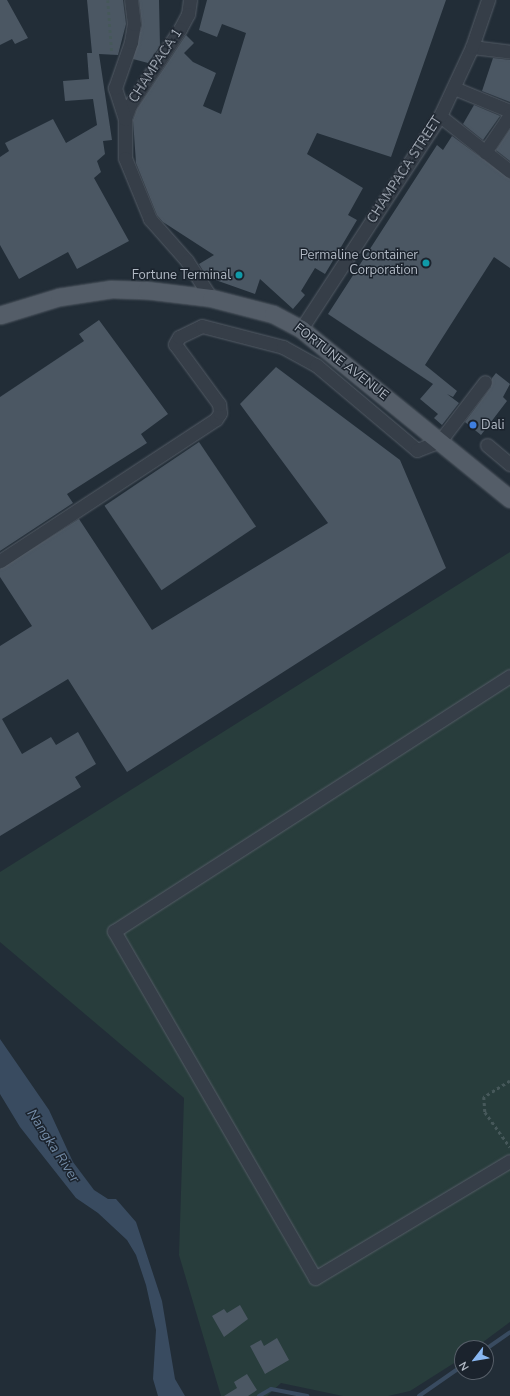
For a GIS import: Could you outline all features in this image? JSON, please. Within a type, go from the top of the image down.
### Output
[{"type":"main road","name":"FORTUNE AVENUE","points":[[7,312],[59,297],[111,289],[146,290],[211,298],[273,314],[301,328],[510,499]]},
{"type":"street","points":[[125,119],[115,88],[131,42],[134,24],[131,0]]},
{"type":"street","name":"CHAMPACA 1","points":[[190,0],[188,14],[180,30],[130,104],[125,119],[125,158],[150,219],[187,261],[211,298]]},
{"type":"street","name":"CHAMPACA STREET","points":[[301,328],[440,116],[472,47],[488,0]]},
{"type":"street","points":[[472,47],[510,52]]},
{"type":"street","points":[[454,88],[510,111]]},
{"type":"street","points":[[485,152],[510,115]]},
{"type":"street","points":[[440,116],[510,172]]},
{"type":"street","points":[[0,322],[7,312]]},
{"type":"street","points":[[0,561],[216,420],[220,412],[219,404],[176,344],[179,337],[202,326],[283,347],[316,365],[417,450],[440,441],[485,382]]},
{"type":"street","points":[[487,445],[510,464]]},
{"type":"street","points":[[510,676],[114,931],[315,1278],[510,1161]]},
{"type":"path","points":[[108,0],[113,57]]},
{"type":"path","points":[[510,1081],[484,1097],[485,1112],[510,1147]]},
{"type":"green space","points":[[510,552],[510,1322],[486,1340],[454,1340],[454,1363],[410,1391],[388,1396],[343,1396],[281,1383],[267,1396],[221,1396],[179,1255],[184,1098],[0,942],[0,872]]},
{"type":"water","name":"Nangka River","points":[[0,1039],[49,1110],[73,1162],[94,1190],[108,1199],[116,1199],[136,1222],[162,1301],[175,1379],[185,1396],[158,1396],[153,1379],[156,1330],[146,1285],[136,1255],[127,1240],[98,1213],[76,1198],[20,1127],[0,1094]]},
{"type":"building","points":[[0,0],[7,0],[28,38],[15,44],[12,39],[0,45]]},
{"type":"building","points":[[87,0],[123,0],[126,24],[118,55],[99,54],[112,140],[103,141],[105,154],[97,161],[101,172],[94,178],[129,241],[77,269],[68,252],[19,279],[0,245],[0,157],[9,151],[5,143],[53,119],[66,143],[97,125],[93,99],[65,101],[63,81],[89,79],[87,53],[92,53]]},
{"type":"building","points":[[139,0],[159,0],[160,46],[148,63],[133,59],[142,25]]},
{"type":"building","points":[[207,0],[446,0],[391,157],[317,133],[307,154],[363,188],[348,215],[357,220],[325,274],[315,268],[301,291],[305,295],[293,309],[260,279],[255,294],[207,277],[199,264],[214,255],[163,222],[157,215],[136,163],[133,120],[137,109],[186,35],[194,43],[184,53],[193,62],[216,73],[203,106],[221,114],[246,33],[222,24],[217,37],[199,30]]},
{"type":"building","points":[[493,58],[510,60],[510,102],[482,91]]},
{"type":"building","points":[[474,105],[500,116],[483,140],[463,124]]},
{"type":"building","points":[[510,129],[510,161],[496,150]]},
{"type":"building","name":"Permaline Container Corporation","points":[[452,136],[510,179],[510,268],[494,257],[425,365],[457,391],[453,397],[447,394],[459,403],[442,425],[434,418],[438,414],[420,399],[433,384],[328,314],[437,145],[443,150]]},
{"type":"building","points":[[99,320],[168,414],[141,434],[147,443],[67,494],[73,503],[0,551],[0,397],[84,341],[79,334]]},
{"type":"building","points":[[276,367],[400,460],[446,568],[127,772],[68,679],[2,719],[22,754],[51,737],[56,745],[78,732],[96,764],[75,777],[81,787],[0,836],[0,646],[32,626],[0,577],[0,569],[79,519],[152,630],[328,523],[240,404]]},
{"type":"building","points":[[496,373],[510,384],[503,397],[507,401],[481,435],[465,422],[491,387],[492,378]]},
{"type":"building","points":[[199,442],[256,527],[162,590],[104,506]]},
{"type":"building","points":[[240,1305],[248,1319],[224,1337],[212,1316],[224,1309],[227,1313]]},
{"type":"building","points":[[277,1338],[289,1360],[265,1374],[250,1346],[261,1340],[264,1346]]},
{"type":"building","points":[[247,1374],[257,1390],[248,1396],[224,1396],[237,1388],[234,1382]]},
{"type":"waterway","points":[[494,1343],[510,1332]]},
{"type":"waterway","points":[[419,1396],[454,1372]]},
{"type":"waterway","points":[[259,1396],[271,1389],[307,1396]]},
{"type":"place","name":"Permaline Container Corporation","points":[[426,263]]},
{"type":"place","name":"Fortune Terminal","points":[[239,275]]},
{"type":"place","name":"Dali","points":[[473,425]]}]
